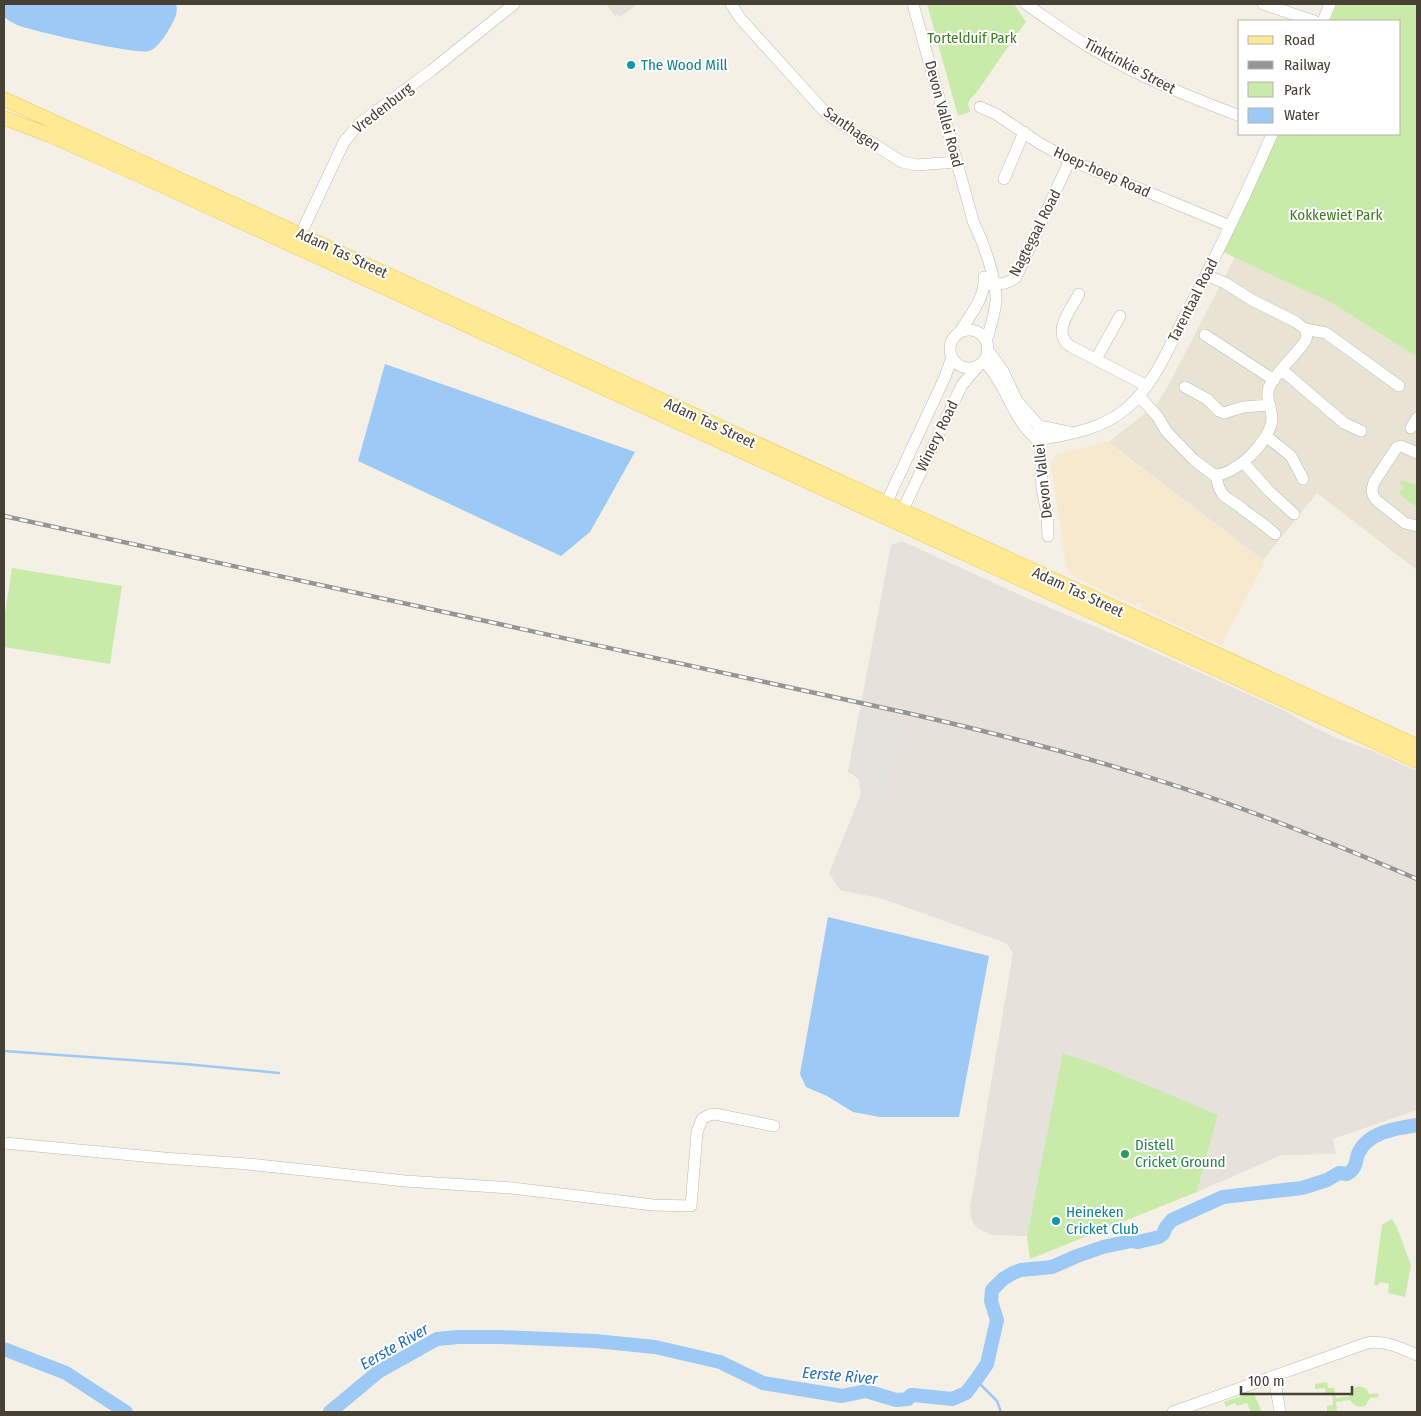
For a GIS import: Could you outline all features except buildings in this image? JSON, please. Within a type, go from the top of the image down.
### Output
[{"type":"main road","name":"Adam Tas Street","points":[[4,98],[298,240],[881,516],[899,517],[1413,749]]},
{"type":"main road","name":"Adam Tas Street","points":[[4,118],[298,240],[886,503],[899,517]]},
{"type":"street","name":"Vredenburg","points":[[298,240],[344,142],[359,124],[432,70],[514,4]]},
{"type":"street","name":"Santhagen","points":[[731,4],[740,18],[830,117],[902,162],[916,165],[957,162]]},
{"type":"street","name":"Devon Vallei Road","points":[[913,4],[974,224],[980,235],[990,285],[996,299],[987,345]]},
{"type":"street","name":"Tinktinkie Street","points":[[1026,4],[1118,64],[1167,88],[1238,115]]},
{"type":"street","points":[[1263,4],[1311,20]]},
{"type":"street","points":[[1323,20],[1330,4]]},
{"type":"street","name":"Hoep-hoep Road","points":[[980,107],[996,114],[1070,160],[1230,226]]},
{"type":"street","points":[[1004,179],[1024,132]]},
{"type":"street","name":"Tarentaal Road","points":[[1038,440],[1089,430],[1127,408],[1147,386],[1206,275],[1272,135]]},
{"type":"street","name":"Nagtegaal Road","points":[[990,285],[1009,282],[1016,277],[1070,160]]},
{"type":"street","points":[[1206,275],[1225,283],[1252,300],[1296,322],[1305,329],[1308,335],[1268,389],[1272,420],[1259,448],[1243,462],[1216,475]]},
{"type":"street","points":[[987,345],[981,363],[973,367],[960,366],[952,357],[951,344],[990,285]]},
{"type":"street","points":[[1079,294],[1061,331],[1063,340],[1070,346],[1147,386]]},
{"type":"street","points":[[1096,359],[1120,316]]},
{"type":"street","points":[[1305,329],[1326,333],[1399,386]]},
{"type":"street","points":[[959,333],[971,331],[978,333],[1003,371],[1017,401],[1039,426],[1076,433]]},
{"type":"street","points":[[1206,334],[1274,380]]},
{"type":"street","name":"Winery Road","points":[[881,516],[945,378],[952,357]]},
{"type":"street","points":[[981,363],[990,368],[1000,382],[1019,420],[1030,434],[1038,440]]},
{"type":"street","name":"Winery Road","points":[[899,517],[962,386],[981,363]]},
{"type":"street","points":[[1282,370],[1344,423],[1360,430]]},
{"type":"street","points":[[1185,387],[1208,399],[1219,411],[1224,413],[1243,407],[1270,406]]},
{"type":"street","points":[[1139,396],[1158,416],[1166,431],[1194,460],[1216,475],[1218,486],[1228,500],[1242,508],[1275,534]]},
{"type":"street","points":[[1411,428],[1417,418]]},
{"type":"street","name":"Devon Vallei","points":[[1039,426],[1038,440],[1042,489],[1048,522],[1048,536]]},
{"type":"street","points":[[1266,436],[1291,456],[1303,479]]},
{"type":"street","points":[[1417,453],[1401,446],[1397,447],[1374,482],[1372,490],[1376,500],[1405,524],[1417,526]]},
{"type":"street","points":[[1243,462],[1269,491],[1294,514]]},
{"type":"street","points":[[4,1143],[266,1166],[405,1181],[512,1188],[653,1205],[691,1206],[697,1132],[702,1119],[715,1114],[774,1126]]},
{"type":"street","points":[[1173,1412],[1367,1343],[1385,1343],[1417,1356]]},
{"type":"street","points":[[1274,1376],[1280,1412]]},
{"type":"shaded area","points":[[606,4],[638,4],[620,17],[617,14],[615,16]]},
{"type":"shaded area","points":[[1235,257],[1332,303],[1417,357],[1417,570],[1317,493],[1263,560],[1111,444],[1110,441],[1157,404]]},
{"type":"shaded area","points":[[1110,441],[1111,445],[1265,562],[1221,645],[1141,608],[1143,605],[1137,602],[1135,605],[1076,578],[1068,571],[1051,463],[1055,455]]},
{"type":"shaded area","points":[[902,541],[1029,599],[1143,647],[1281,709],[1341,740],[1373,751],[1417,771],[1417,1110],[1333,1139],[1336,1154],[1282,1155],[1197,1192],[1218,1115],[1064,1053],[1027,1236],[990,1235],[975,1226],[970,1208],[1013,953],[1006,943],[883,899],[840,890],[829,873],[861,794],[859,780],[848,772],[891,545]]},
{"type":"shaded area","points":[[859,714],[906,725],[883,798],[861,791],[859,780],[848,772]]},
{"type":"green space","name":"Tortelduif Park","points":[[927,4],[1014,4],[1026,22],[970,100],[968,104],[970,112],[958,116]]},
{"type":"green space","name":"Kokkewiet Park","points":[[1337,4],[1417,4],[1417,357],[1332,303],[1223,252],[1278,135],[1401,135],[1401,20],[1329,20]]},
{"type":"green space","points":[[1401,480],[1417,485],[1417,507],[1399,494],[1403,489],[1403,486],[1400,485]]},
{"type":"green space","points":[[12,568],[122,586],[110,664],[4,647],[4,620]]},
{"type":"green space","name":"Distell Cricket Ground","points":[[1063,1053],[1106,1068],[1218,1115],[1197,1192],[1030,1259],[1027,1236]]},
{"type":"green space","points":[[1392,1219],[1411,1265],[1405,1297],[1388,1293],[1389,1284],[1380,1282],[1378,1285],[1374,1285],[1382,1225]]},
{"type":"green space","points":[[1327,1382],[1328,1388],[1334,1388],[1336,1398],[1349,1396],[1356,1387],[1364,1388],[1369,1394],[1378,1393],[1379,1397],[1370,1398],[1366,1405],[1361,1407],[1355,1405],[1350,1400],[1336,1402],[1337,1412],[1327,1412],[1327,1406],[1333,1405],[1332,1395],[1326,1395],[1325,1388],[1315,1389],[1315,1384]]},
{"type":"green space","points":[[1253,1392],[1262,1412],[1251,1412],[1247,1403],[1237,1406],[1235,1403],[1226,1407],[1224,1402]]},
{"type":"water","points":[[4,4],[176,4],[177,11],[169,30],[157,46],[149,51],[140,51],[84,42],[17,25],[4,17]]},
{"type":"water","points":[[385,364],[635,452],[590,532],[561,556],[358,461]]},
{"type":"water","points":[[828,917],[989,956],[959,1117],[880,1117],[853,1112],[827,1096],[806,1087],[800,1074]]},
{"type":"waterway","points":[[4,1051],[279,1073]]},
{"type":"waterway","name":"Eerste River","points":[[330,1412],[378,1372],[437,1339],[458,1337],[595,1341],[655,1347],[720,1362],[763,1383],[842,1396],[866,1391],[896,1400],[908,1399],[911,1395],[952,1399],[966,1393],[987,1364],[997,1320],[991,1301],[992,1290],[1003,1279],[1013,1273],[1021,1270],[1052,1267],[1103,1247],[1159,1237],[1172,1220],[1223,1197],[1302,1188],[1327,1180],[1339,1173],[1347,1174],[1354,1167],[1362,1147],[1375,1136],[1383,1132],[1417,1125]]},
{"type":"waterway","name":"Eerste River","points":[[4,1349],[66,1373],[126,1412]]},
{"type":"waterway","points":[[976,1380],[997,1401],[1001,1412]]},
{"type":"railway","points":[[4,516],[996,734],[1085,758],[1216,799],[1299,830],[1417,879]]},
{"type":"place","name":"The Wood Mill","points":[[631,65]]},
{"type":"place","name":"Distell Cricket Ground","points":[[1125,1154]]},
{"type":"place","name":"Heineken Cricket Club","points":[[1056,1221]]}]
